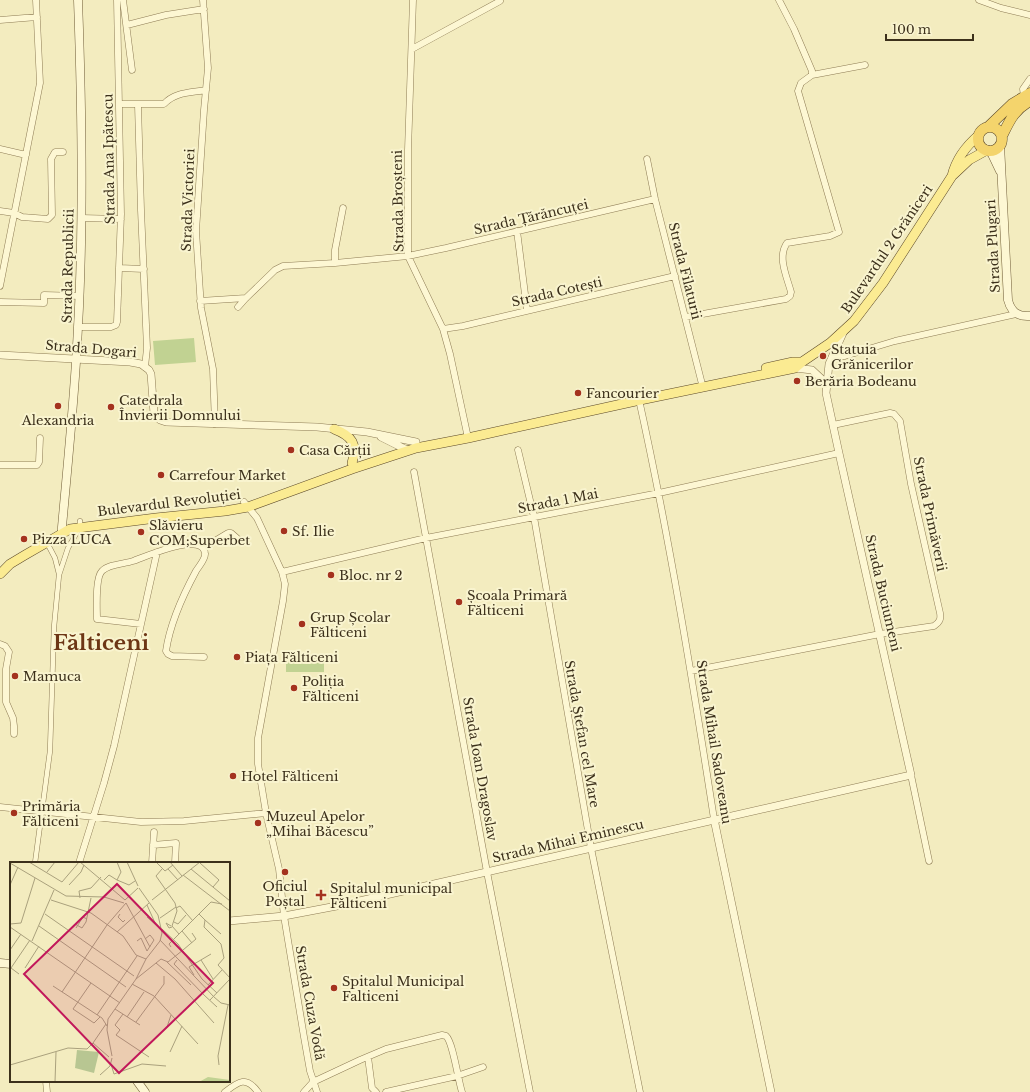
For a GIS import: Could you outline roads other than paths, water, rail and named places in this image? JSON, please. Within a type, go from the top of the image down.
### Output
[{"type":"highway","points":[[1028,97],[1015,112],[998,148],[989,150],[980,144],[979,135],[983,130],[1012,104],[1028,97]]},
{"type":"highway","points":[[988,127],[997,129],[1001,141]]},
{"type":"main road","name":"Strada Republicii","points":[[62,530],[80,296],[81,106],[78,0]]},
{"type":"main road","name":"Bulevardul 2 Grăniceri","points":[[952,176],[959,158],[979,135]]},
{"type":"main road","name":"Strada Plugari","points":[[1001,141],[1001,174],[1008,300],[1010,308],[1016,314]]},
{"type":"main road","name":"Strada Plugari","points":[[989,150],[1001,174]]},
{"type":"main road","name":"Bulevardul 2 Grăniceri","points":[[416,445],[468,436],[702,385],[795,368],[843,332],[854,321],[870,301],[952,176],[969,160],[989,150]]},
{"type":"main road","points":[[1016,314],[1030,316]]},
{"type":"main road","name":"Bulevardul 2 Grăniceri","points":[[702,385],[793,362],[802,362]]},
{"type":"main road","points":[[334,428],[347,435],[354,443],[352,463]]},
{"type":"main road","name":"Bulevardul Revoluției","points":[[246,504],[352,463],[416,445]]},
{"type":"main road","name":"Bulevardul Revoluției","points":[[0,566],[62,530],[80,524],[246,504],[352,469],[403,449]]},
{"type":"main road","name":"Bulevardul Revoluției","points":[[0,574],[10,564],[46,539]]},
{"type":"main road","points":[[0,963],[10,964]]},
{"type":"main road","points":[[138,1082],[145,1092]]},
{"type":"street","points":[[0,286],[40,83],[36,0]]},
{"type":"street","name":"Strada Ana Ipătescu","points":[[78,327],[111,327],[116,325],[117,318],[121,219],[117,0]]},
{"type":"street","points":[[123,0],[132,70]]},
{"type":"street","name":"Strada Victoriei","points":[[203,0],[208,55],[196,231],[200,301],[213,369],[214,424]]},
{"type":"street","name":"Strada Broșteni","points":[[413,0],[408,150],[410,255],[443,329],[468,436]]},
{"type":"street","points":[[779,0],[794,29],[812,71],[812,75]]},
{"type":"street","points":[[979,0],[1001,8],[1030,15]]},
{"type":"street","points":[[412,49],[500,1]]},
{"type":"street","points":[[127,25],[166,15],[204,9]]},
{"type":"street","points":[[0,20],[37,17]]},
{"type":"street","points":[[686,317],[786,299],[790,296],[791,292],[782,256],[783,248],[787,243],[835,235],[838,232],[839,229],[798,87],[800,83],[812,75],[864,65]]},
{"type":"street","points":[[1028,97],[1023,89],[1030,79]]},
{"type":"street","points":[[120,104],[164,104],[175,95],[206,90]]},
{"type":"street","points":[[138,105],[141,210],[148,353],[145,367]]},
{"type":"street","points":[[0,149],[26,155]]},
{"type":"street","points":[[0,211],[14,213],[22,217],[50,218],[52,215],[50,159],[55,152],[63,152]]},
{"type":"street","name":"Strada Filaturii","points":[[647,159],[655,199],[702,385]]},
{"type":"street","name":"Strada Țărăncuței","points":[[238,307],[275,270],[283,266],[335,263],[410,255],[655,199]]},
{"type":"street","points":[[335,263],[335,250],[343,208]]},
{"type":"street","points":[[81,218],[121,219]]},
{"type":"street","points":[[517,231],[527,310]]},
{"type":"street","points":[[119,268],[144,269]]},
{"type":"street","name":"Strada Cotești","points":[[443,329],[675,276]]},
{"type":"street","points":[[0,302],[44,303],[44,295],[80,296]]},
{"type":"street","points":[[200,301],[246,298]]},
{"type":"street","points":[[832,357],[845,356],[895,341],[1016,314]]},
{"type":"street","name":"Strada Buciumeni","points":[[843,332],[827,373],[826,383],[828,400],[929,861]]},
{"type":"street","name":"Strada Dogari","points":[[0,355],[76,358],[141,364],[151,374],[153,409],[157,418],[166,422],[334,428],[367,432],[416,445]]},
{"type":"street","points":[[795,368],[812,370],[826,383]]},
{"type":"street","name":"Strada Mihail Sadoveanu","points":[[639,398],[659,493],[692,671],[714,819],[770,1092]]},
{"type":"street","name":"Strada Primăverii","points":[[833,425],[890,413],[897,417],[901,425],[912,484],[941,617],[938,624],[934,626],[880,634]]},
{"type":"street","name":"Strada Dogari","points":[[375,434],[403,449]]},
{"type":"street","points":[[0,466],[37,465],[39,462],[40,438]]},
{"type":"street","name":"Strada Ștefan cel Mare","points":[[518,450],[534,517],[591,848],[640,1092]]},
{"type":"street","name":"Strada 1 Mai","points":[[282,572],[426,538],[659,493],[839,453]]},
{"type":"street","name":"Strada Ioan Dragoslav","points":[[414,472],[487,872],[530,1092]]},
{"type":"street","name":"Strada Cuza Vodă","points":[[246,504],[257,518],[282,572],[285,584],[258,738],[258,764],[266,813],[279,869],[284,916],[304,1037],[313,1082],[317,1092]]},
{"type":"street","points":[[35,862],[50,751],[54,627],[59,575],[68,548],[80,524]]},
{"type":"street","points":[[203,548],[228,533],[231,533],[239,540]]},
{"type":"street","points":[[46,539],[55,558],[59,575]]},
{"type":"street","points":[[141,624],[97,619],[98,579],[102,570],[157,552],[190,544],[197,544],[203,548],[205,557],[188,587],[170,630],[166,651],[172,656],[204,657]]},
{"type":"street","points":[[79,862],[114,746],[157,552]]},
{"type":"street","points":[[692,671],[880,634]]},
{"type":"street","points":[[0,644],[5,646],[9,652],[3,701],[13,718],[14,734]]},
{"type":"street","name":"Strada Mihai Eminescu","points":[[230,921],[284,916],[342,905],[911,774]]},
{"type":"street","points":[[0,807],[141,822],[166,822],[266,813]]},
{"type":"street","points":[[152,862],[154,832]]},
{"type":"street","points":[[153,845],[176,843],[176,862]]},
{"type":"street","points":[[304,1092],[313,1082],[368,1056],[386,1049],[436,1036],[446,1036],[451,1043],[457,1076],[462,1092]]},
{"type":"street","points":[[368,1056],[372,1088],[376,1092]]},
{"type":"street","points":[[386,1092],[457,1076],[483,1067]]},
{"type":"street","points":[[225,1092],[233,1085],[242,1081],[250,1083],[258,1092]]},
{"type":"street","points":[[46,1082],[47,1092]]},
{"type":"place","name":"Statuia Grănicerilor","points":[[823,356]]},
{"type":"place","name":"Berăria Bodeanu","points":[[797,381]]},
{"type":"place","name":"Fancourier","points":[[578,393]]},
{"type":"place","name":"Alexandria","points":[[58,406]]},
{"type":"place","name":"Catedrala Învierii Domnului","points":[[111,407]]},
{"type":"place","name":"Casa Cărții","points":[[291,450]]},
{"type":"place","name":"Carrefour Market","points":[[161,475]]},
{"type":"place","name":"Sf. Ilie","points":[[284,531]]},
{"type":"place","name":"Slăvieru COM;Superbet","points":[[141,532]]},
{"type":"place","name":"Pizza LUCA","points":[[24,539]]},
{"type":"place","name":"Bloc. nr 2","points":[[331,575]]},
{"type":"place","name":"Școala Primară Fălticeni","points":[[459,602]]},
{"type":"place","name":"Grup Școlar Fălticeni","points":[[302,624]]},
{"type":"place","name":"Piața Fălticeni","points":[[237,657]]},
{"type":"place","name":"Mamuca","points":[[15,676]]},
{"type":"place","name":"Poliția Fălticeni","points":[[294,688]]},
{"type":"place","name":"Hotel Fălticeni","points":[[233,776]]},
{"type":"place","name":"Primăria Fălticeni","points":[[14,813]]},
{"type":"place","name":"Muzeul Apelor „Mihai Băcescu”","points":[[258,823]]},
{"type":"place","name":"Oficiul Poștal","points":[[285,872]]},
{"type":"place","name":"Spitalul municipal Fălticeni","points":[[321,895]]},
{"type":"place","name":"Spitalul Municipal Falticeni","points":[[334,988]]},
{"type":"district","name":"Fălticeni","points":[[101,643]]}]
